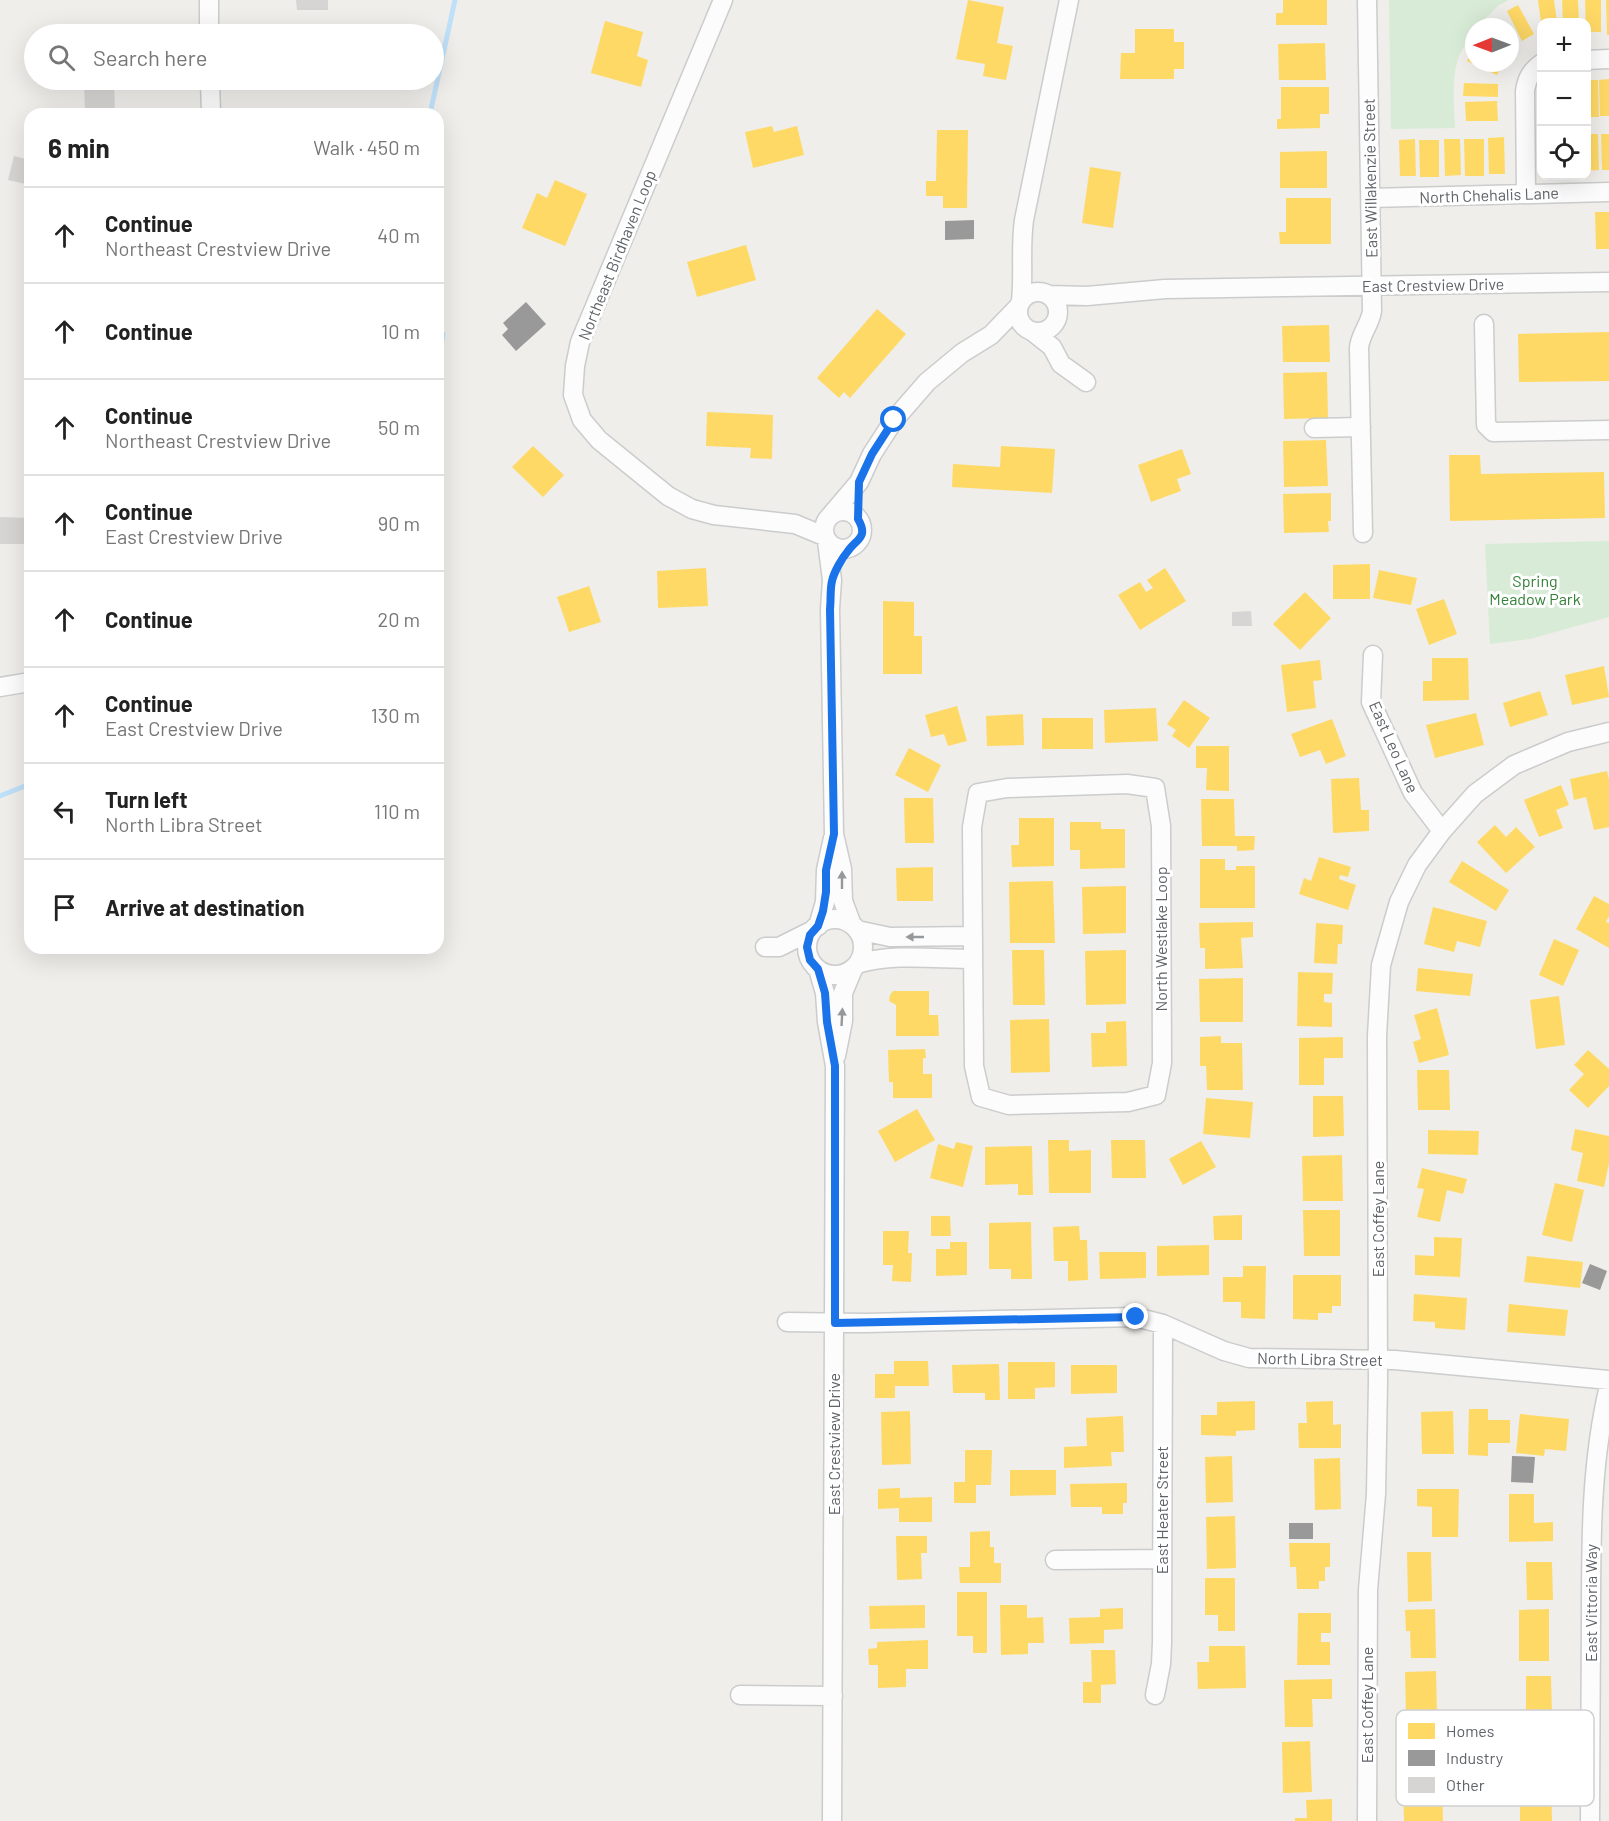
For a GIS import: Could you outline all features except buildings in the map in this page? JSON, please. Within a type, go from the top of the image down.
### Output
[{"type":"street","points":[[209,0],[209,24]]},
{"type":"street","name":"Northeast Birdhaven Loop","points":[[723,0],[580,342],[575,366],[573,395],[582,420],[598,440],[668,496],[692,509],[714,515],[827,528]]},
{"type":"street","points":[[1069,0],[1024,220],[1019,319],[1052,347],[1061,364],[1086,382]]},
{"type":"street","name":"East Willakenzie Street","points":[[1363,533],[1359,348],[1362,335],[1371,317],[1367,0]]},
{"type":"street","points":[[1591,60],[1609,59]]},
{"type":"street","points":[[1526,194],[1525,91],[1527,79],[1537,67]]},
{"type":"street","points":[[210,90],[211,108]]},
{"type":"street","name":"North Chehalis Lane","points":[[1370,198],[1609,192]]},
{"type":"street","points":[[1023,268],[1056,305],[1052,347]]},
{"type":"street","name":"East Crestview Drive","points":[[1046,294],[1087,296],[1165,289],[1609,282]]},
{"type":"street","points":[[855,967],[863,947],[843,901],[842,869],[834,834],[831,687],[832,580],[827,528],[859,482],[872,454],[894,420],[927,382],[962,353],[991,335],[1030,293],[1046,294]]},
{"type":"street","points":[[991,335],[1030,330],[1045,331],[1087,296]]},
{"type":"street","points":[[1484,324],[1486,425],[1493,432],[1609,430]]},
{"type":"street","points":[[1314,428],[1361,427]]},
{"type":"street","points":[[858,519],[859,482]]},
{"type":"street","points":[[842,511],[854,514],[858,519],[861,524],[861,536],[854,546],[837,548],[827,528],[842,511]]},
{"type":"street","points":[[832,580],[849,548]]},
{"type":"street","name":"East Leo Lane","points":[[1373,656],[1371,702],[1413,793],[1442,831]]},
{"type":"street","points":[[0,687],[24,683]]},
{"type":"street","name":"East Coffey Lane","points":[[1367,1821],[1368,1590],[1376,1494],[1377,1036],[1381,965],[1399,902],[1417,865],[1442,831],[1475,794],[1514,765],[1568,742],[1609,732]]},
{"type":"street","name":"North Westlake Loop","points":[[1127,784],[1155,788],[1161,826],[1162,1063],[1156,1095],[1128,1102],[1021,1105],[1009,1105],[981,1097],[974,1066],[973,936],[972,826],[978,793],[1007,788],[1127,784]]},
{"type":"street","points":[[816,967],[807,947],[825,902],[826,870],[834,834]]},
{"type":"street","points":[[973,936],[890,937],[854,928],[835,920],[823,922],[816,928],[772,947],[835,975],[874,959],[973,959]]},
{"type":"street","name":"East Crestview Drive","points":[[816,967],[825,993],[827,1022],[835,1066]]},
{"type":"street","name":"East Crestview Drive","points":[[832,1821],[835,1066],[843,1021],[843,993],[855,967]]},
{"type":"street","name":"North Libra Street","points":[[787,1322],[1136,1317],[1163,1324],[1224,1351],[1249,1358],[1378,1359],[1609,1380]]},
{"type":"street","name":"East Heater Street","points":[[1155,1695],[1161,1664],[1162,1643],[1163,1324]]},
{"type":"street","name":"East Vittoria Way","points":[[1590,1710],[1591,1529],[1598,1442],[1609,1386]]},
{"type":"street","points":[[1055,1560],[1162,1559]]},
{"type":"street","points":[[740,1695],[833,1696]]},
{"type":"street","name":"East Vittoria Way","points":[[1590,1806],[1590,1821]]},
{"type":"green space","points":[[1389,0],[1509,0],[1499,5],[1486,18],[1465,18],[1465,46],[1456,65],[1454,83],[1455,128],[1391,129]]},
{"type":"green space","name":"Spring Meadow Park","points":[[1609,541],[1609,617],[1530,639],[1490,644],[1485,544]]},
{"type":"waterway","points":[[444,50],[455,0]]},
{"type":"waterway","points":[[431,108],[435,90]]},
{"type":"waterway","points":[[0,796],[24,786]]},
{"type":"route","points":[[894,420],[872,454],[859,482],[858,519],[861,524],[861,536],[854,546],[849,548],[832,580],[830,609],[834,834],[826,870],[823,911],[818,926],[810,935],[807,947],[810,960],[818,969],[825,993],[827,1022],[835,1066],[835,1323],[1136,1317]]}]
